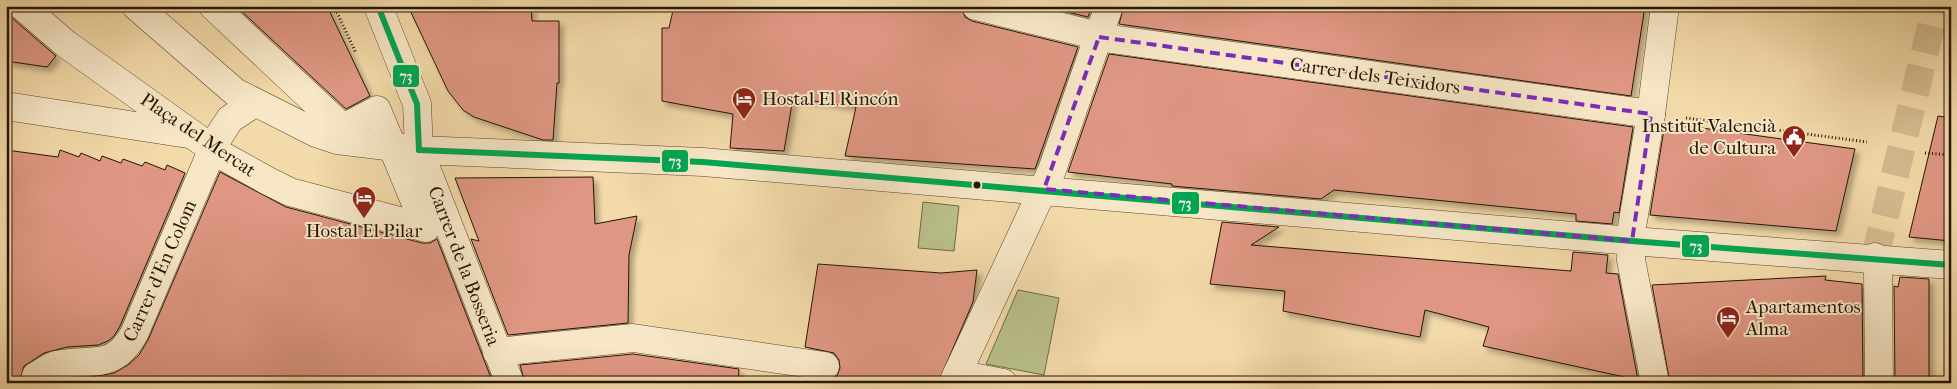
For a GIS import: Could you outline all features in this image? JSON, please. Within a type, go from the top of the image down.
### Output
[{"type":"street","name":"Plaça del Mercat","points":[[22,6],[66,44],[208,141],[290,192],[426,228],[377,110],[343,128],[213,6]]},
{"type":"street","points":[[136,6],[234,92],[258,108],[337,140],[419,150],[703,162],[1044,189],[1632,242],[1875,257],[1951,265]]},
{"type":"street","name":"Carrer de la Bosseria","points":[[378,6],[417,104],[419,150],[510,383]]},
{"type":"street","name":"Carrer dels Teixidors","points":[[976,6],[1099,37],[1651,114]]},
{"type":"street","points":[[1003,383],[955,378],[1044,189],[1109,6]]},
{"type":"street","points":[[1655,383],[1631,260],[1632,227],[1651,114],[1665,6]]},
{"type":"street","points":[[6,106],[208,141]]},
{"type":"street","name":"Carrer d'En Colom","points":[[34,383],[36,376],[54,365],[113,359],[125,350],[138,325],[198,186],[208,141],[230,119],[258,108]]},
{"type":"street","points":[[1875,257],[1878,274],[1879,383]]},
{"type":"street","points":[[497,352],[633,338],[825,366]]},
{"type":"path","points":[[1651,114],[1867,142]]},
{"type":"path","points":[[1925,153],[1951,155]]},
{"type":"highlighted area","points":[[1099,37],[1651,114],[1632,241],[1044,189]]},
{"type":"green space","points":[[923,202],[959,206],[954,251],[918,248]]},
{"type":"green space","points":[[1018,290],[1059,298],[1044,375],[986,364]]},
{"type":"building","points":[[6,6],[12,18],[56,56],[47,67],[6,61]]},
{"type":"building","points":[[236,6],[327,6],[370,96],[346,109]]},
{"type":"building","points":[[408,6],[531,6],[532,21],[559,21],[559,83],[557,83],[553,140],[543,140],[474,117],[463,110],[448,91]]},
{"type":"building","points":[[674,6],[961,6],[965,17],[972,21],[1078,47],[1035,169],[845,156],[856,107],[793,98],[784,151],[730,148],[733,114],[662,101],[662,28],[669,28]]},
{"type":"building","points":[[1043,6],[1092,6],[1088,17]]},
{"type":"building","points":[[1124,6],[1645,6],[1631,96],[1119,24]]},
{"type":"building","points":[[1109,54],[1633,127],[1619,213],[1614,212],[1612,224],[1576,221],[1576,214],[1334,190],[1321,199],[1172,186],[1172,184],[1068,172]]},
{"type":"building","points":[[1938,116],[1951,118],[1951,241],[1909,237]]},
{"type":"building","points":[[1665,123],[1855,149],[1836,231],[1650,215]]},
{"type":"building","points":[[6,150],[58,157],[60,150],[79,157],[81,153],[100,161],[102,156],[121,163],[123,159],[142,166],[145,162],[165,170],[167,165],[185,173],[120,326],[114,336],[98,345],[67,347],[44,353],[24,366],[19,383],[6,383]]},
{"type":"building","points":[[220,172],[286,207],[422,243],[430,243],[437,239],[493,383],[55,383],[114,373],[128,365],[139,355],[148,340]]},
{"type":"building","points":[[593,177],[595,224],[637,216],[629,255],[628,323],[508,335],[471,239],[479,241],[455,178]]},
{"type":"building","points":[[1222,222],[1279,227],[1251,245],[1571,271],[1573,252],[1608,255],[1606,273],[1618,274],[1638,380],[1483,346],[1489,327],[1425,310],[1420,337],[1283,311],[1285,291],[1210,284]]},
{"type":"building","points":[[818,264],[941,273],[977,270],[973,302],[938,383],[801,383],[802,378],[830,381],[837,376],[840,368],[839,360],[834,353],[805,347]]},
{"type":"building","points":[[1826,276],[1825,280],[1862,284],[1863,383],[1670,383],[1652,285]]},
{"type":"building","points":[[1900,277],[1929,279],[1929,383],[1895,383],[1894,286],[1898,287]]},
{"type":"building","points":[[633,354],[739,369],[738,383],[525,383],[520,365]]},
{"type":"tunnel","points":[[1875,257],[1936,6]]},
{"type":"transit line","name":"73","points":[[378,6],[417,104],[419,150]]},
{"type":"transit line","name":"73","points":[[419,150],[703,162],[1632,241],[1951,265]]},
{"type":"place","name":"Hostal El Rincón","points":[[744,120]]},
{"type":"place","name":"Institut Valencià de Cultura","points":[[1794,158]]},
{"type":"place","name":"Hostal El Pilar","points":[[364,219]]},
{"type":"place","name":"Apartamentos Alma","points":[[1728,339]]}]
